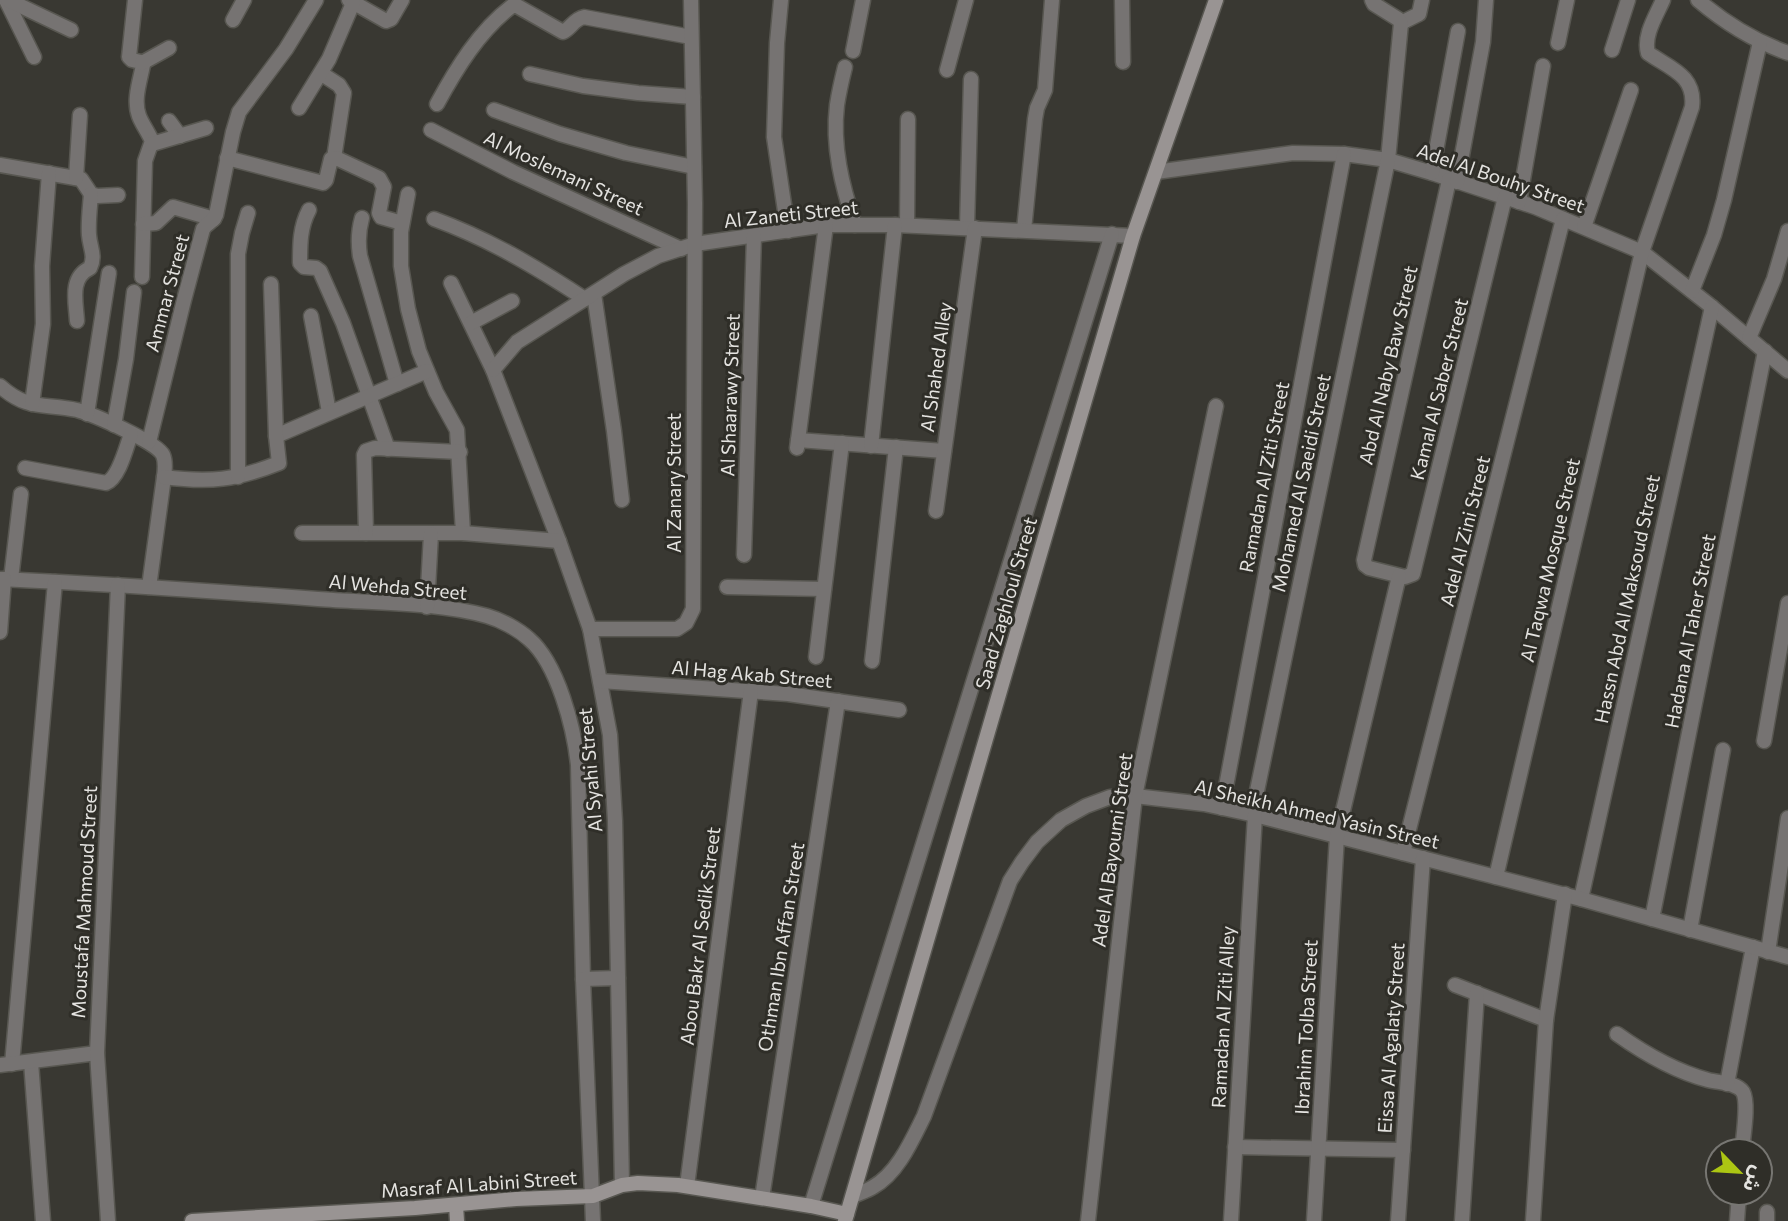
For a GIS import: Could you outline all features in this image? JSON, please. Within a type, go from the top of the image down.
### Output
[{"type":"street","points":[[7,0],[71,30]]},
{"type":"street","points":[[7,0],[34,57]]},
{"type":"street","points":[[135,0],[129,57],[142,63]]},
{"type":"street","points":[[233,20],[244,0]]},
{"type":"street","name":"Ammar Street","points":[[149,442],[203,229],[214,219],[239,112],[286,49],[316,0]]},
{"type":"street","points":[[299,108],[330,59],[351,1],[386,21],[391,19],[402,0]]},
{"type":"street","points":[[688,247],[695,167],[691,0]]},
{"type":"street","points":[[781,0],[774,138],[788,231]]},
{"type":"street","points":[[853,51],[863,0]]},
{"type":"street","points":[[947,70],[965,0]]},
{"type":"street","points":[[1024,230],[1035,119],[1045,90],[1052,0]]},
{"type":"street","points":[[1122,0],[1123,62]]},
{"type":"street","name":"Saad Zaghloul Street","points":[[846,1218],[1133,236],[1216,0]]},
{"type":"street","points":[[1372,0],[1401,23],[1421,12],[1422,0]]},
{"type":"street","name":"Abd Al Naby Baw Street","points":[[1399,576],[1369,568],[1364,560],[1453,181],[1483,42],[1486,0]]},
{"type":"street","points":[[1558,43],[1567,0]]},
{"type":"street","points":[[1612,50],[1628,0]]},
{"type":"street","name":"Al Taqwa Mosque Street","points":[[1496,877],[1642,252],[1692,107],[1691,88],[1686,80],[1648,53],[1646,47],[1663,0]]},
{"type":"street","points":[[1698,0],[1717,16],[1760,42],[1788,53]]},
{"type":"street","points":[[1717,16],[1720,0]]},
{"type":"street","points":[[437,104],[468,52],[514,3],[563,32],[584,17],[691,37]]},
{"type":"street","name":"Mohamed Al Saeidi Street","points":[[1254,815],[1388,160],[1401,23]]},
{"type":"street","points":[[1432,173],[1458,31]]},
{"type":"street","points":[[1692,291],[1721,211],[1760,42]]},
{"type":"street","points":[[142,63],[169,48]]},
{"type":"street","points":[[142,63],[137,108],[152,144]]},
{"type":"street","points":[[1512,200],[1543,66]]},
{"type":"street","points":[[845,67],[837,106],[836,147],[843,187],[855,225]]},
{"type":"street","points":[[228,158],[323,183],[330,161],[334,158],[344,93],[339,85],[322,74]]},
{"type":"street","points":[[530,74],[583,86],[693,97]]},
{"type":"street","name":"Al Shahed Alley","points":[[936,510],[971,228],[971,79]]},
{"type":"street","points":[[1584,228],[1631,90]]},
{"type":"street","points":[[494,110],[559,134],[695,167]]},
{"type":"street","points":[[76,178],[80,115]]},
{"type":"street","points":[[871,446],[901,225],[908,119]]},
{"type":"street","points":[[169,121],[180,136]]},
{"type":"street","points":[[142,277],[145,161],[148,149],[152,144],[206,128]]},
{"type":"street","name":"Al Moslemani Street","points":[[431,130],[513,172],[688,247]]},
{"type":"street","name":"Adel Al Bouhy Street","points":[[1156,172],[1293,153],[1344,154],[1388,160],[1432,173],[1563,219],[1642,252],[1788,371]]},
{"type":"street","name":"Ramadan Al Ziti Street","points":[[1222,808],[1344,154]]},
{"type":"street","points":[[334,158],[379,178],[384,187],[379,213],[384,218],[402,223]]},
{"type":"street","points":[[0,165],[81,179],[91,194],[89,235],[93,259],[90,268],[83,271],[75,284],[77,321]]},
{"type":"street","points":[[32,404],[43,324],[42,266],[49,173]]},
{"type":"street","points":[[91,194],[118,195]]},
{"type":"street","points":[[408,194],[402,223],[401,266],[419,351],[436,392],[457,430],[463,533]]},
{"type":"street","name":"Kamal Al Saber Street","points":[[1337,836],[1399,576],[1408,577],[1413,574],[1512,200]]},
{"type":"street","points":[[143,224],[156,223],[173,207],[214,219]]},
{"type":"street","points":[[309,209],[300,234],[300,263],[304,267],[320,271],[343,323],[388,449]]},
{"type":"street","points":[[238,477],[238,254],[248,213]]},
{"type":"street","points":[[362,219],[358,244],[360,256],[397,384]]},
{"type":"street","points":[[434,219],[509,251],[590,297],[614,431],[622,500]]},
{"type":"street","name":"Adel Al Zini Street","points":[[1404,853],[1563,219]]},
{"type":"street","points":[[826,225],[797,444],[842,443],[944,451]]},
{"type":"street","name":"Al Zaneti Street","points":[[493,370],[517,342],[624,274],[658,256],[688,247],[826,225],[901,225],[1133,236]]},
{"type":"street","points":[[1749,338],[1774,279],[1788,231]]},
{"type":"street","name":"Saad Zaghloul Street","points":[[811,1206],[1112,234]]},
{"type":"street","name":"Al Shaarawy Street","points":[[744,555],[754,236]]},
{"type":"street","name":"Al Zanary Street","points":[[590,629],[677,629],[686,623],[693,609],[688,247]]},
{"type":"street","points":[[87,414],[109,273]]},
{"type":"street","name":"Al Syahi Street","points":[[451,283],[493,370],[559,541],[590,629],[600,681],[610,735],[615,821],[622,1185]]},
{"type":"street","points":[[164,477],[193,481],[223,480],[252,474],[279,463],[275,436],[271,284]]},
{"type":"street","points":[[114,425],[134,292]]},
{"type":"street","points":[[471,323],[512,301]]},
{"type":"street","name":"Hassn Abd Al Maksoud Street","points":[[1581,899],[1712,307]]},
{"type":"street","points":[[311,316],[329,412]]},
{"type":"street","name":"Hadana Al Taher Street","points":[[1652,919],[1765,351]]},
{"type":"street","points":[[275,436],[427,371]]},
{"type":"street","points":[[0,386],[23,402],[76,410],[114,425],[149,442],[164,456],[164,477],[149,587]]},
{"type":"street","name":"Adel Al Bayoumi Street","points":[[1088,1221],[1135,796],[1216,406]]},
{"type":"street","points":[[25,468],[110,482],[115,476],[131,434]]},
{"type":"street","points":[[816,657],[842,443]]},
{"type":"street","points":[[872,661],[896,447]]},
{"type":"street","points":[[366,533],[366,451],[388,449],[460,452]]},
{"type":"street","points":[[0,632],[5,579],[21,494]]},
{"type":"street","points":[[302,533],[463,533],[559,541]]},
{"type":"street","points":[[427,607],[431,534]]},
{"type":"street","name":"Al Wehda Street","points":[[5,579],[427,607],[490,617],[530,639],[543,656],[563,696],[575,739],[578,765],[593,1221]]},
{"type":"street","points":[[55,582],[6,1065],[97,1053]]},
{"type":"street","name":"Moustafa Mahmoud Street","points":[[108,1221],[97,1053],[118,585]]},
{"type":"street","points":[[727,587],[824,589]]},
{"type":"street","points":[[1764,741],[1788,603]]},
{"type":"street","name":"Al Hag Akab Street","points":[[600,681],[751,691],[899,710]]},
{"type":"street","name":"Abou Bakr Al Sedik Street","points":[[687,1186],[751,691]]},
{"type":"street","name":"Othman Ibn Affan Street","points":[[762,1199],[838,701]]},
{"type":"street","points":[[1690,930],[1723,750]]},
{"type":"street","name":"Al Sheikh Ahmed Yasin Street","points":[[853,1196],[875,1186],[892,1171],[924,1116],[1010,881],[1021,862],[1037,842],[1061,820],[1110,797],[1135,796],[1204,804],[1254,815],[1564,894],[1788,957]]},
{"type":"street","name":"Ramadan Al Ziti Alley","points":[[1231,1221],[1254,815]]},
{"type":"street","points":[[1768,952],[1788,818]]},
{"type":"street","name":"Ibrahim Tolba Street","points":[[1314,1221],[1337,836]]},
{"type":"street","name":"Eissa Al Agalaty Street","points":[[1398,1221],[1423,858]]},
{"type":"street","points":[[1533,1221],[1546,1020],[1564,894]]},
{"type":"street","points":[[1727,1084],[1753,947]]},
{"type":"street","points":[[583,979],[618,978]]},
{"type":"street","points":[[1455,985],[1546,1020]]},
{"type":"street","points":[[1462,1221],[1477,993]]},
{"type":"street","points":[[1617,1034],[1645,1054],[1675,1069],[1736,1086],[1741,1090],[1746,1101],[1743,1137]]},
{"type":"street","points":[[32,1062],[43,1221]]},
{"type":"street","points":[[1235,1147],[1403,1150]]},
{"type":"street","name":"Masraf Al Labini Street","points":[[192,1221],[416,1214],[456,1205],[593,1196],[638,1182],[687,1186],[811,1206],[846,1218]]},
{"type":"street","points":[[456,1205],[457,1221]]}]
